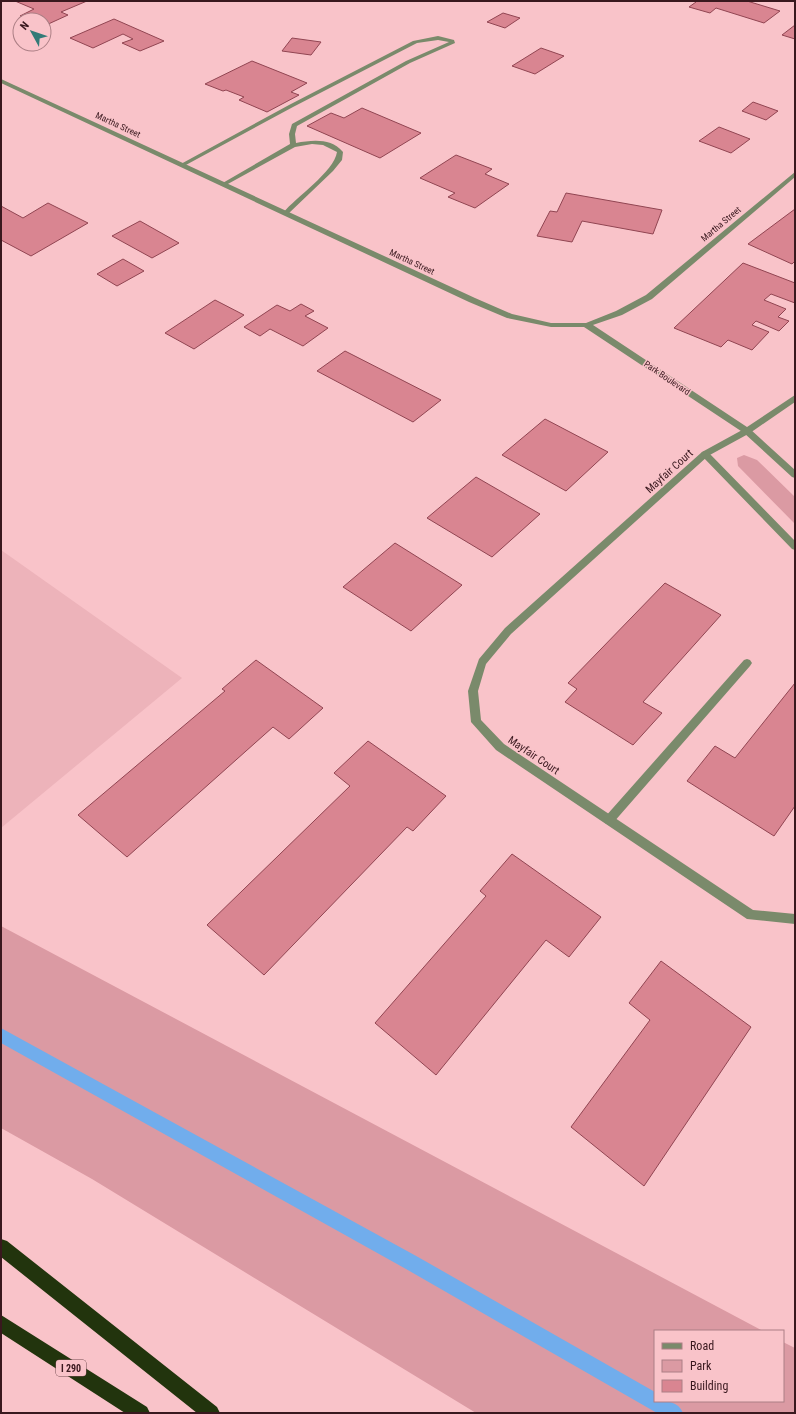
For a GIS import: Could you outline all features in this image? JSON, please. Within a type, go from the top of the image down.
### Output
[{"type":"highway","points":[[1,1247],[211,1413]]},
{"type":"highway","name":"I 290","points":[[1,1323],[141,1413]]},
{"type":"street","points":[[182,165],[291,106],[415,42],[427,38],[448,38],[452,41],[452,43],[446,46],[408,62],[375,79],[294,125],[292,134],[293,145]]},
{"type":"street","name":"Martha Street","points":[[1,80],[472,300],[510,316],[551,325],[587,325],[619,313],[649,297],[795,174]]},
{"type":"street","points":[[224,184],[293,145],[314,142],[328,143],[336,147],[340,152],[339,160],[331,170],[286,213]]},
{"type":"street","name":"Park Boulevard","points":[[587,325],[747,432],[795,475]]},
{"type":"street","points":[[795,398],[747,432],[705,454],[795,547]]},
{"type":"street","name":"Mayfair Court","points":[[705,454],[508,631],[482,662],[473,691],[476,722],[500,747],[751,915],[795,919]]},
{"type":"street","points":[[609,820],[747,663]]},
{"type":"shaded area","points":[[1,550],[182,678],[1,828]]},
{"type":"green space","points":[[744,455],[757,460],[795,497],[795,524],[738,466],[737,458]]},
{"type":"green space","points":[[1,926],[761,1330],[654,1330],[654,1402],[784,1402],[784,1342],[795,1348],[795,1413],[668,1413],[1,1037]]},
{"type":"green space","points":[[1,1039],[667,1413],[476,1413],[92,1179],[1,1128]]},
{"type":"building","points":[[15,1],[87,1],[61,12],[68,15],[52,22],[52,12],[28,12],[34,9]]},
{"type":"building","points":[[693,1],[747,1],[780,11],[764,23],[716,8],[710,13],[689,7],[696,2]]},
{"type":"building","points":[[503,13],[520,18],[505,28],[487,22]]},
{"type":"building","points":[[114,19],[164,41],[140,51],[122,43],[133,39],[123,34],[93,48],[70,38]]},
{"type":"building","points":[[795,25],[795,39],[782,35]]},
{"type":"building","points":[[292,38],[321,42],[311,55],[282,51]]},
{"type":"building","points":[[541,48],[564,56],[535,74],[512,66]]},
{"type":"building","points":[[252,61],[307,83],[291,92],[299,95],[267,112],[239,100],[244,97],[205,84]]},
{"type":"building","points":[[753,102],[778,111],[766,120],[742,111]]},
{"type":"building","points":[[362,108],[421,133],[380,158],[307,126],[331,113],[344,118]]},
{"type":"building","points":[[719,127],[750,139],[731,153],[699,141]]},
{"type":"building","points":[[456,155],[492,169],[485,174],[509,184],[475,208],[448,197],[455,193],[420,178]]},
{"type":"building","points":[[566,193],[662,210],[653,234],[582,221],[572,242],[537,236],[550,211],[557,212]]},
{"type":"building","points":[[48,203],[88,223],[31,256],[1,240],[1,206],[23,218]]},
{"type":"building","points":[[795,209],[795,261],[792,264],[748,244]]},
{"type":"building","points":[[140,221],[179,243],[152,258],[112,236]]},
{"type":"building","points":[[123,259],[144,271],[117,286],[97,274]]},
{"type":"building","points":[[743,263],[795,283],[795,303],[771,294],[764,300],[786,309],[778,317],[789,321],[779,331],[756,321],[752,325],[769,332],[752,350],[728,340],[721,347],[674,328]]},
{"type":"building","points":[[215,300],[244,315],[194,349],[165,333]]},
{"type":"building","points":[[301,304],[314,311],[305,316],[328,328],[303,346],[270,329],[260,336],[244,327],[277,305],[290,311]]},
{"type":"building","points":[[345,351],[441,400],[413,422],[317,371]]},
{"type":"building","points":[[545,419],[608,452],[566,491],[502,455]]},
{"type":"building","points":[[476,477],[540,514],[492,557],[427,518]]},
{"type":"building","points":[[395,543],[462,585],[411,631],[343,587]]},
{"type":"building","points":[[665,583],[721,615],[643,702],[662,713],[633,745],[565,702],[577,689],[568,683]]},
{"type":"building","points":[[256,660],[323,708],[289,739],[273,727],[127,857],[78,815],[225,691],[222,689]]},
{"type":"building","points":[[795,683],[795,806],[774,836],[687,781],[715,746],[735,758]]},
{"type":"building","points":[[368,741],[446,796],[413,831],[407,827],[264,975],[207,925],[350,786],[334,773]]},
{"type":"building","points":[[512,854],[601,917],[569,957],[546,940],[436,1075],[375,1023],[486,896],[480,891]]},
{"type":"building","points":[[661,961],[751,1027],[644,1186],[571,1127],[650,1020],[629,1003]]},
{"type":"waterway","points":[[1,1035],[412,1263],[654,1402]]},
{"type":"waterway","points":[[655,1402],[674,1413]]}]
